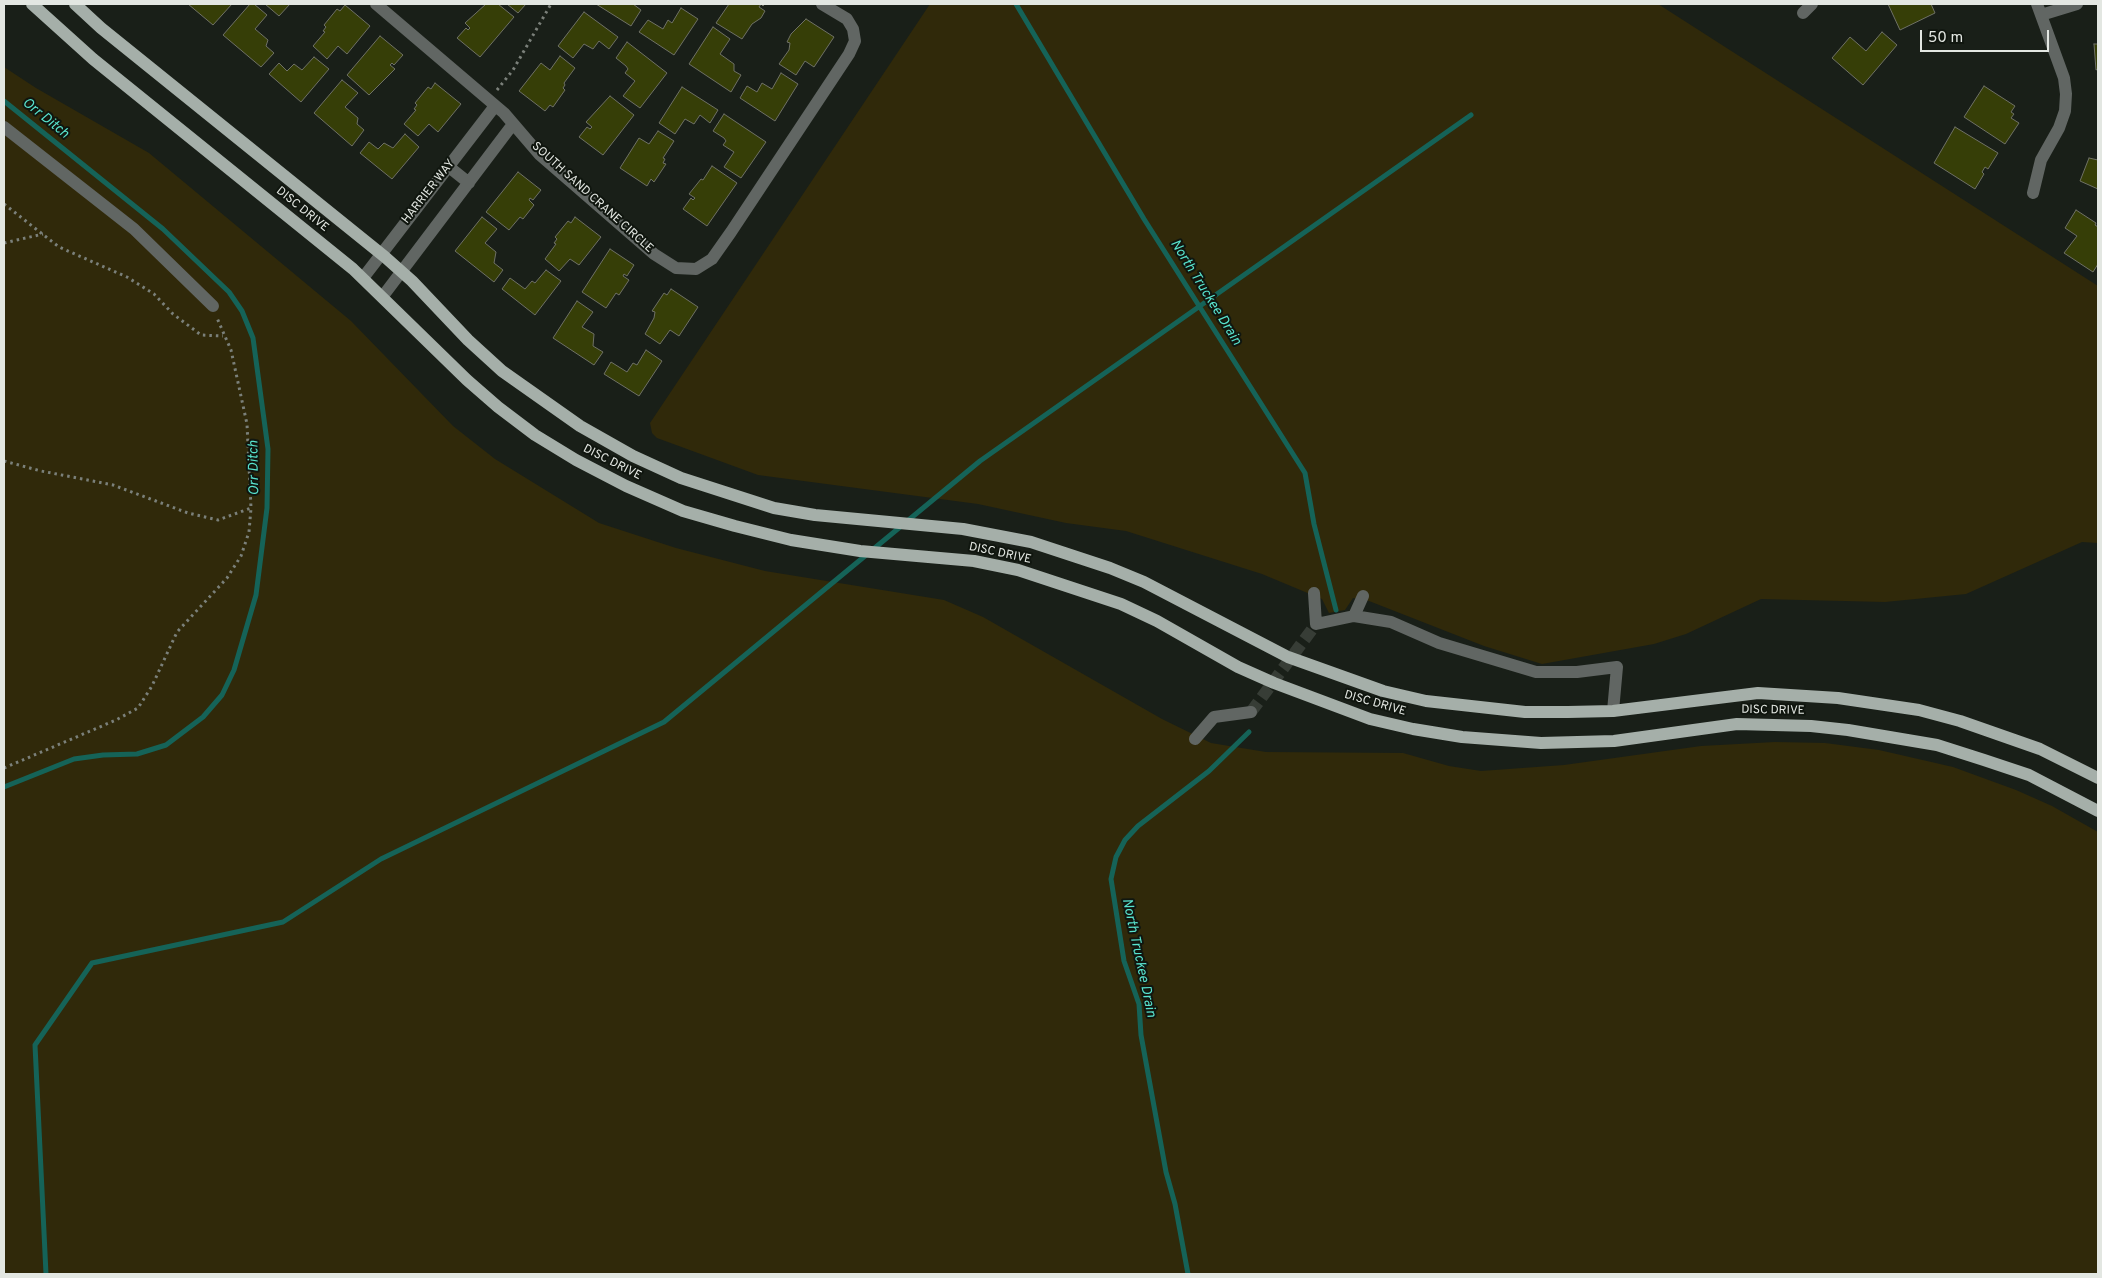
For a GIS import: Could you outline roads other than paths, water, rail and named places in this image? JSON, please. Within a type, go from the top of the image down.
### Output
[{"type":"main road","name":"DISC DRIVE","points":[[32,4],[51,23],[363,278],[467,380],[498,406],[543,440],[576,460],[626,486],[684,511],[791,540],[860,551],[974,561],[1018,570],[1078,588],[1121,604],[1157,621],[1238,667],[1370,719],[1462,737],[1541,743],[1614,741],[1737,724],[1811,726],[1848,730],[1936,745],[1984,760],[2029,775],[2098,810]]},
{"type":"main road","points":[[37,4],[51,23]]},
{"type":"main road","name":"DISC DRIVE","points":[[75,4],[101,28],[402,272],[468,340],[502,371],[580,426],[626,452],[681,478],[774,508],[815,515],[964,529],[1031,542],[1110,568],[1144,582],[1288,657],[1382,691],[1426,701],[1525,712],[1614,711],[1758,693],[1797,694],[1881,702],[1919,710],[1996,732],[2040,749],[2098,778]]},
{"type":"street","name":"SOUTH SAND CRANE CIRCLE","points":[[376,4],[492,103],[540,155],[654,254],[676,268],[686,269],[696,269],[712,259],[792,141],[855,41],[853,29],[847,19],[822,4]]},
{"type":"street","points":[[2033,193],[2041,160],[2059,128],[2065,111],[2066,94],[2064,78],[2039,9],[2077,4]]},
{"type":"street","name":"HARRIER WAY","points":[[363,278],[449,167],[492,103]]},
{"type":"street","name":"HARRIER WAY","points":[[383,296],[513,124]]},
{"type":"street","points":[[4,126],[134,229],[213,306]]},
{"type":"street","points":[[449,167],[469,183]]},
{"type":"street","points":[[1314,593],[1316,624],[1354,616],[1391,622],[1440,643],[1536,672],[1577,672],[1617,667],[1614,711]]},
{"type":"street","points":[[1354,616],[1363,596]]},
{"type":"street","points":[[1195,739],[1214,717],[1251,712]]},
{"type":"waterway","name":"North Truckee Drain","points":[[1016,4],[1144,219],[1305,473],[1314,524],[1336,610]]},
{"type":"waterway","name":"Orr Ditch","points":[[4,101],[163,229],[229,292],[242,311],[253,338],[268,449],[267,508],[256,595],[234,670],[222,695],[203,717],[166,745],[137,754],[103,755],[74,759],[4,787]]},
{"type":"waterway","points":[[46,1274],[35,1045],[92,963],[283,922],[381,859],[664,722],[980,461],[1471,115]]},
{"type":"waterway","name":"North Truckee Drain","points":[[1188,1274],[1175,1204],[1166,1172],[1141,1035],[1139,1004],[1124,961],[1111,879],[1116,857],[1125,840],[1138,826],[1209,771],[1249,732]]},
{"type":"tunnel","points":[[1251,712],[1316,624]]}]
